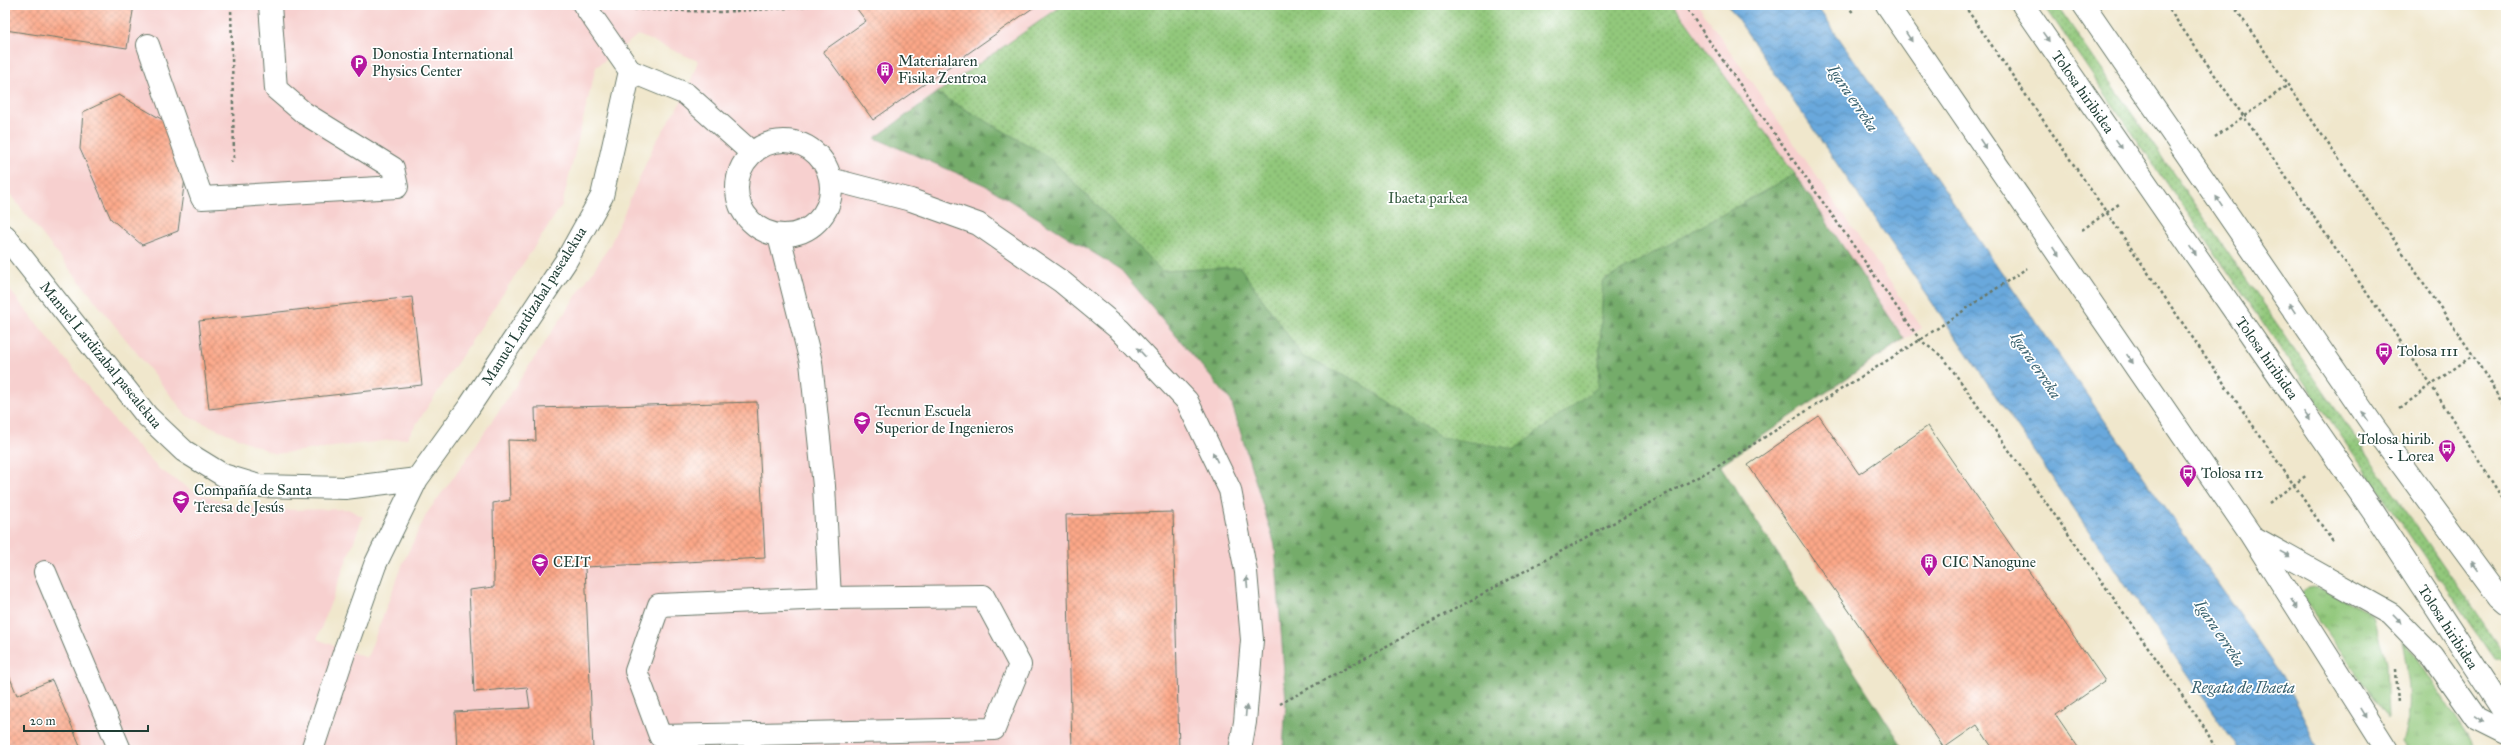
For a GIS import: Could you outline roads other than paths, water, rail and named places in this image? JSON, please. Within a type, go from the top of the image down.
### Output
[{"type":"street","points":[[148,45],[202,198],[397,187],[393,168],[304,113],[276,89],[270,5]]},
{"type":"street","points":[[584,5],[630,71],[686,94],[752,153]]},
{"type":"street","name":"Tolosa hiribidea","points":[[1887,5],[2251,535],[2387,750]]},
{"type":"street","name":"Tolosa hiribidea","points":[[2023,5],[2374,513],[2506,715]]},
{"type":"street","points":[[2084,5],[2374,427],[2498,597],[2506,603]]},
{"type":"street","name":"Manuel Lardizabal pasealekua","points":[[312,750],[375,565],[417,479],[553,281],[602,196],[630,71]]},
{"type":"street","points":[[781,142],[797,143],[811,150],[824,164],[830,179],[831,189],[828,205],[820,219],[811,227],[796,234],[779,236],[756,227],[745,216],[737,198],[736,181],[742,166],[752,153],[765,145],[781,142]]},
{"type":"street","points":[[830,179],[911,200],[978,224],[1062,282],[1120,330],[1187,400],[1230,490],[1246,572],[1252,640],[1245,722],[1240,750]]},
{"type":"street","name":"Manuel Lardizabal pasealekua","points":[[5,236],[147,416],[184,451],[223,475],[259,486],[345,488],[417,479]]},
{"type":"street","points":[[779,236],[811,362],[824,486],[830,598]]},
{"type":"street","name":"Tolosa hiribidea","points":[[2251,535],[2391,614],[2433,657],[2476,718],[2506,733]]},
{"type":"street","points":[[45,572],[120,750]]},
{"type":"street","points":[[983,596],[1020,665],[994,729],[658,743],[636,671],[659,605],[830,598],[983,596]]},
{"type":"water","name":"Regata de Ibaeta","points":[[1728,5],[1816,5],[2282,676],[2309,729],[2317,750],[2239,750]]},
{"type":"place","name":"Donostia International Physics Center","points":[[359,78]]},
{"type":"place","name":"Materialaren Fisika Zentroa","points":[[885,85]]},
{"type":"place","name":"Tolosa 111","points":[[2384,366]]},
{"type":"place","name":"Tecnun Escuela Superior de Ingenieros","points":[[862,435]]},
{"type":"place","name":"Tolosa hirib. - Lorea","points":[[2447,463]]},
{"type":"place","name":"Tolosa 112","points":[[2188,488]]},
{"type":"place","name":"Compañía de Santa Teresa de Jesús","points":[[181,514]]},
{"type":"place","name":"CEIT","points":[[540,577]]},
{"type":"place","name":"CIC Nanogune","points":[[1929,577]]},
{"type":"water label","name":"Igara erreka","points":[[1853,98]]},
{"type":"water label","name":"Igara erreka","points":[[2036,365]]},
{"type":"water label","name":"Igara erreka","points":[[2220,633]]},
{"type":"park label","name":"Ibaeta parkea","points":[[1428,198]]}]
